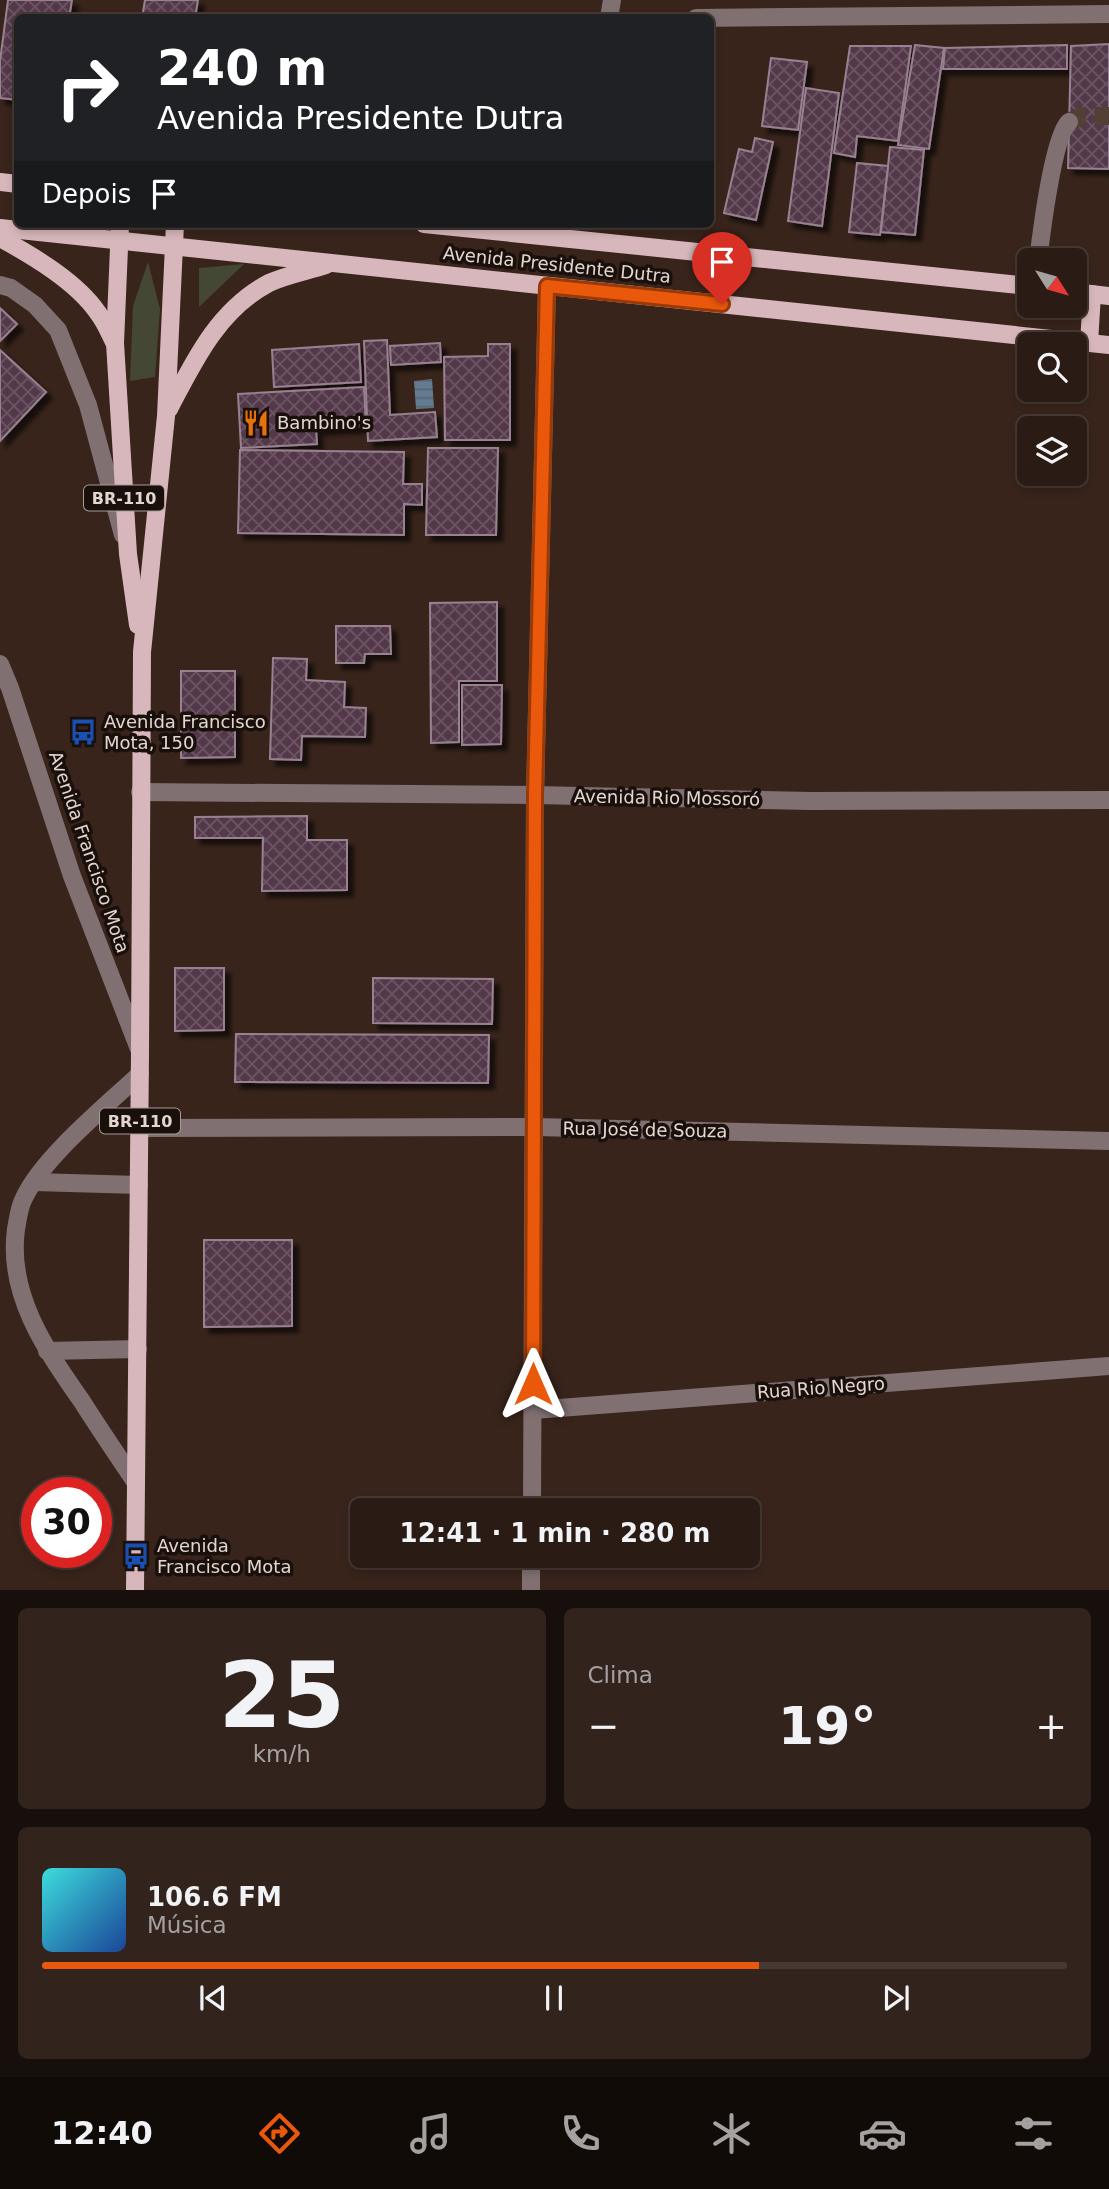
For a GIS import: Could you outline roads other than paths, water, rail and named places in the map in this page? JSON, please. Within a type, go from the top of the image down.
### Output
[{"type":"main road","name":"Avenida Presidente Dutra","points":[[0,228],[119,232],[173,247],[1109,345]]},
{"type":"main road","name":"BR-110","points":[[142,652],[166,416],[175,228]]},
{"type":"main road","name":"Avenida Presidente Dutra","points":[[511,228],[576,231],[1017,285]]},
{"type":"main road","points":[[115,343],[119,232]]},
{"type":"main road","points":[[0,238],[31,255],[80,293],[98,312],[115,343]]},
{"type":"main road","points":[[166,416],[201,348],[246,297],[271,282],[336,262]]},
{"type":"main road","points":[[1089,342],[1092,294]]},
{"type":"main road","name":"BR-110","points":[[115,343],[128,554],[142,652]]},
{"type":"main road","name":"Avenida Francisco Mota","points":[[135,1590],[142,652]]},
{"type":"street","points":[[714,18],[1109,14]]},
{"type":"street","points":[[1040,248],[1050,178],[1062,131],[1069,122]]},
{"type":"street","points":[[0,285],[11,288],[35,305],[58,330],[88,405],[128,554]]},
{"type":"street","points":[[532,1498],[535,795],[547,286]]},
{"type":"street","name":"Avenida Francisco Mota","points":[[0,664],[72,876],[141,1052]]},
{"type":"street","name":"Avenida Rio Mossoró","points":[[141,792],[535,795],[811,801],[1109,800]]},
{"type":"street","points":[[136,1483],[47,1351],[27,1312],[20,1290],[8,1272],[7,1242],[23,1198],[34,1182],[71,1139],[140,1074]]},
{"type":"street","name":"Rua José de Souza","points":[[140,1128],[535,1128],[1109,1141]]},
{"type":"street","points":[[34,1182],[139,1185]]},
{"type":"street","points":[[47,1351],[138,1349]]},
{"type":"street","name":"Rua Rio Negro","points":[[533,1410],[1109,1366]]},
{"type":"street","points":[[531,1568],[531,1590]]},
{"type":"water","points":[[432,379],[434,408],[416,409],[414,381]]},
{"type":"tunnel","points":[[1069,122],[1082,116],[1109,116]]},
{"type":"place","name":"Bambino's","points":[[256,423]]},
{"type":"place","name":"Avenida Francisco Mota, 150","points":[[83,732]]},
{"type":"place","name":"Avenida Francisco Mota","points":[[136,1556]]}]
